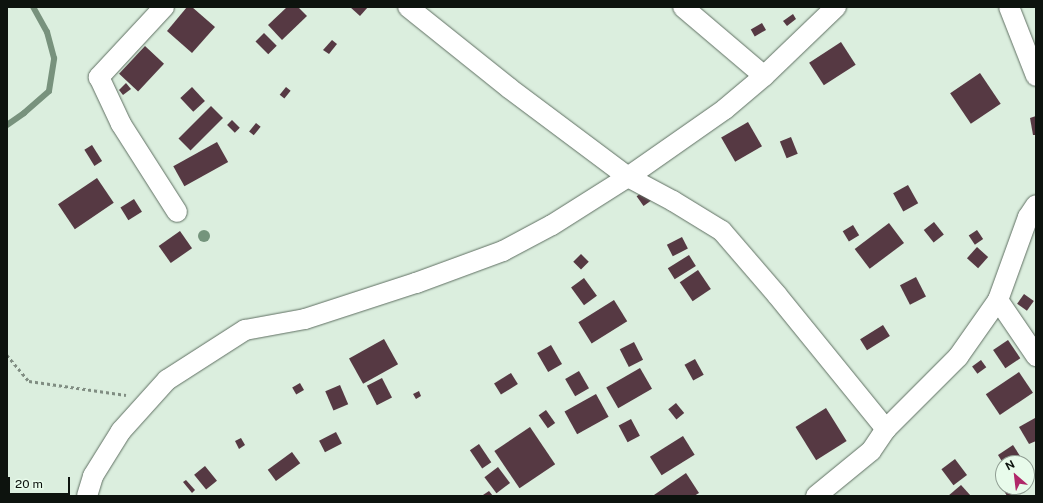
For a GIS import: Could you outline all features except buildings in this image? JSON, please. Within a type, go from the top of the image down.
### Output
[{"type":"street","points":[[164,7],[99,77],[121,124],[177,212]]},
{"type":"street","points":[[408,7],[508,88],[628,177],[673,201],[722,231],[777,295],[886,429]]},
{"type":"street","points":[[683,7],[764,76]]},
{"type":"street","points":[[88,496],[93,476],[120,431],[167,380],[245,330],[305,319],[416,283],[503,252],[552,225],[628,177],[725,109],[764,76],[836,7]]},
{"type":"street","points":[[1009,7],[1036,76]]},
{"type":"street","points":[[816,496],[871,451],[886,429],[958,357],[998,300],[1028,217],[1036,206]]},
{"type":"street","points":[[998,300],[1036,356]]},
{"type":"path","points":[[7,355],[29,381],[150,398]]},
{"type":"waterway","points":[[7,125],[24,113],[49,91],[54,58],[47,32],[33,7]]}]
